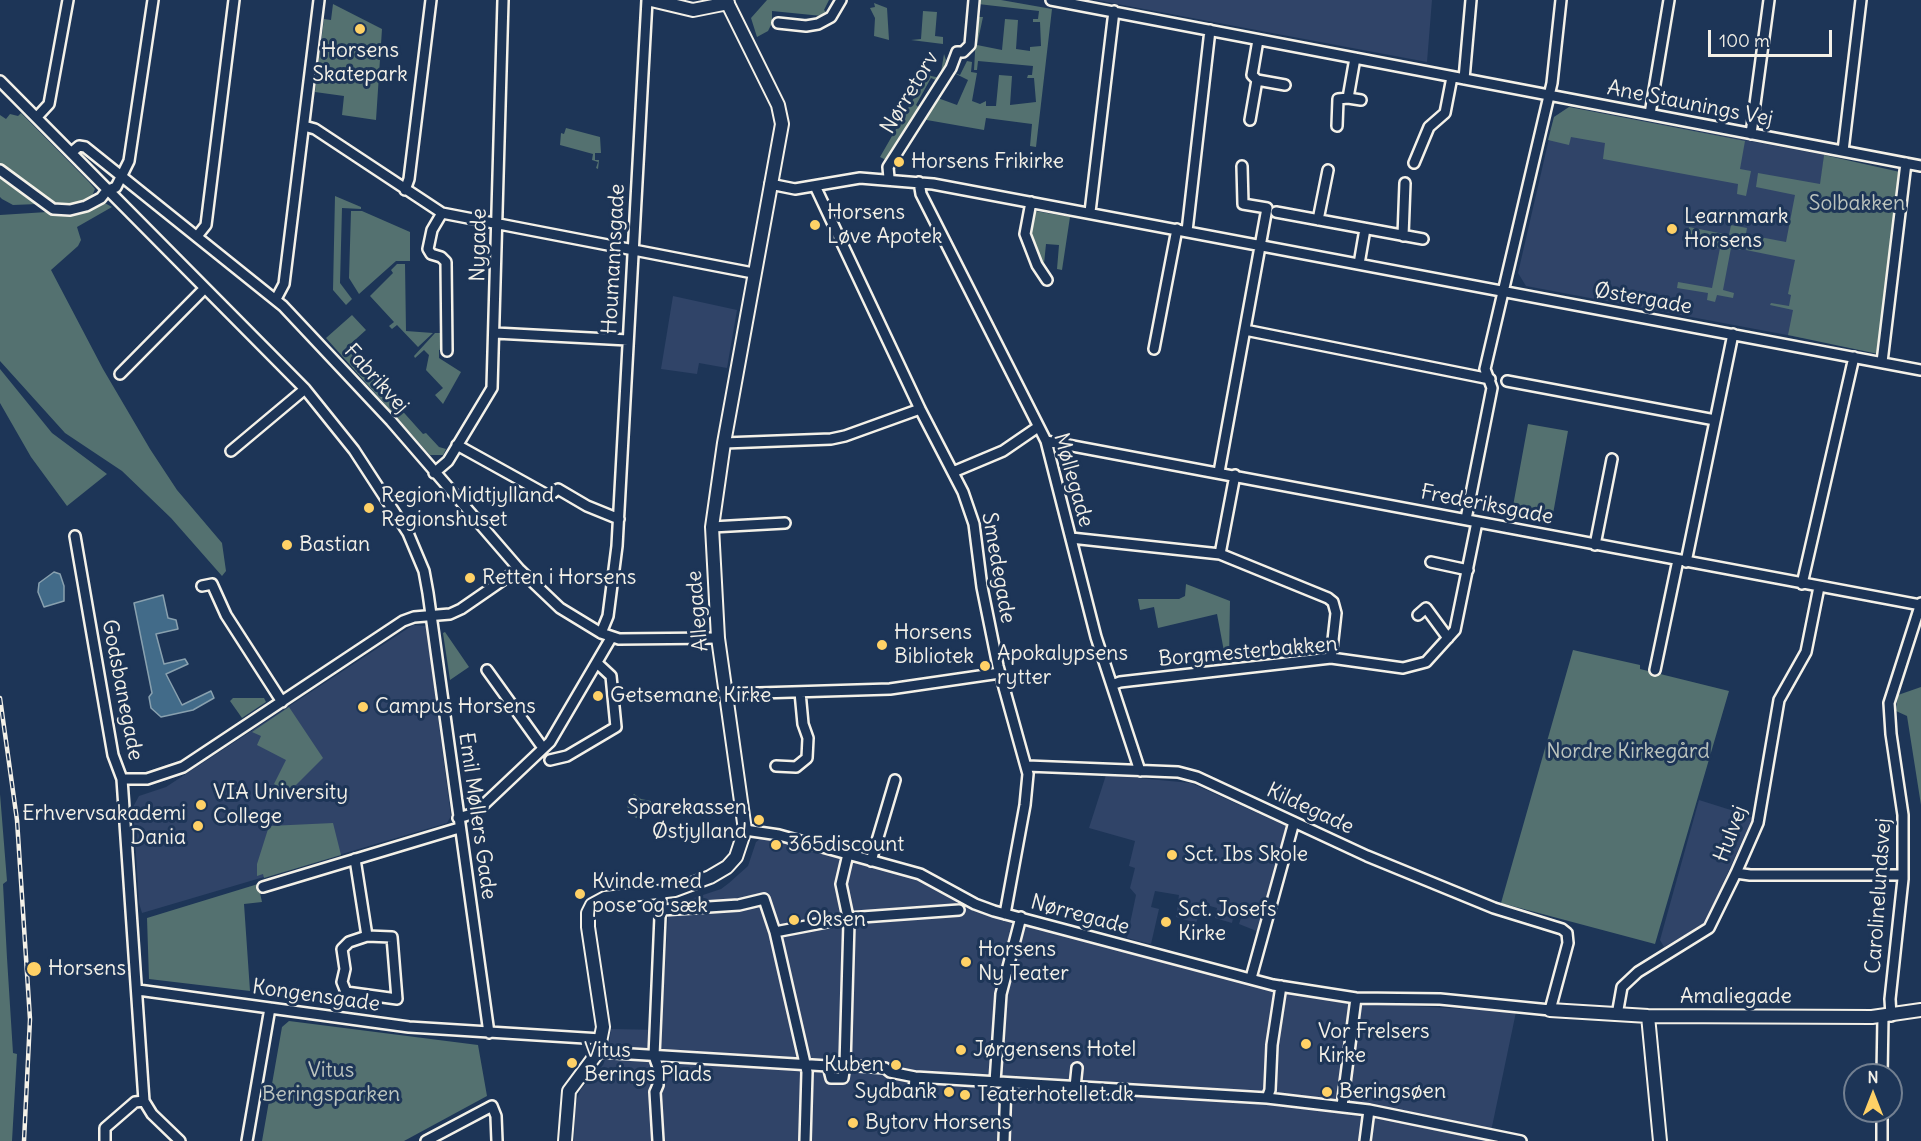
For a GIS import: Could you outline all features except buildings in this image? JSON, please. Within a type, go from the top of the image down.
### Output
[{"type":"street","points":[[37,117],[49,104],[68,0]]},
{"type":"street","points":[[0,170],[53,209],[70,210],[86,206],[101,198],[109,189],[116,187],[129,161],[153,0]]},
{"type":"street","points":[[198,235],[206,225],[234,0]]},
{"type":"street","points":[[276,300],[284,284],[320,0]]},
{"type":"street","points":[[405,190],[410,179],[431,0]]},
{"type":"street","name":"Nygade","points":[[434,473],[448,461],[491,393],[495,333],[502,0]]},
{"type":"street","points":[[649,0],[693,10],[730,1],[781,116],[781,133],[770,184],[795,189],[860,178],[889,178],[920,182]]},
{"type":"street","name":"Houmannsgade","points":[[601,633],[608,616],[619,519],[649,0]]},
{"type":"street","points":[[778,23],[806,26],[818,24],[831,17],[841,0]]},
{"type":"street","name":"Nørretorv","points":[[889,178],[888,168],[951,68],[957,52],[963,52],[970,45],[974,0]]},
{"type":"street","name":"Ane Staunings Vej","points":[[1051,0],[1921,166]]},
{"type":"street","points":[[1464,79],[1471,0]]},
{"type":"street","points":[[1466,519],[1492,388],[1485,369],[1550,95],[1561,0]]},
{"type":"street","points":[[1650,114],[1669,0]]},
{"type":"street","points":[[1751,134],[1769,0]]},
{"type":"street","points":[[1843,151],[1861,0]]},
{"type":"street","points":[[1090,212],[1114,11]]},
{"type":"street","points":[[1154,349],[1182,230],[1210,30]]},
{"type":"street","points":[[1258,39],[1252,75],[1257,80],[1285,85]]},
{"type":"street","points":[[1348,98],[1355,58]]},
{"type":"street","points":[[1414,163],[1429,127],[1445,113],[1452,77]]},
{"type":"street","points":[[1250,120],[1257,80]]},
{"type":"street","name":"Emil Møllers Gade","points":[[0,81],[305,389],[354,450],[408,533],[424,571],[489,1034]]},
{"type":"street","points":[[1337,126],[1338,99],[1361,100]]},
{"type":"street","points":[[304,126],[315,129],[442,213],[753,273]]},
{"type":"street","points":[[72,152],[81,146],[122,177]]},
{"type":"street","points":[[1882,362],[1906,163]]},
{"type":"street","points":[[1219,472],[1267,208],[1243,204],[1242,166]]},
{"type":"street","points":[[1318,220],[1328,170]]},
{"type":"street","name":"Fabrikvej","points":[[122,177],[198,235],[276,300],[353,380],[519,569],[550,600],[611,638]]},
{"type":"street","name":"Østergade","points":[[920,182],[1090,212],[1921,370]]},
{"type":"street","name":"Møllegade","points":[[920,182],[921,194],[1046,441],[1096,638],[1140,771]]},
{"type":"street","points":[[1403,236],[1406,183]]},
{"type":"street","name":"Allegade","points":[[600,1046],[603,1027],[588,927],[590,909],[600,899],[661,892],[692,885],[727,867],[740,850],[745,830],[718,638],[712,527],[724,443],[770,184]]},
{"type":"street","name":"Smedegade","points":[[815,186],[920,409],[953,472],[974,524],[982,586],[1000,673],[1027,766],[1026,804],[1005,914]]},
{"type":"street","points":[[1031,202],[1024,234],[1037,265],[1047,280]]},
{"type":"street","points":[[1276,212],[1423,239]]},
{"type":"street","points":[[442,213],[432,230],[428,249],[430,254],[441,257],[446,262],[447,351]]},
{"type":"street","points":[[1359,264],[1365,229]]},
{"type":"street","points":[[120,374],[205,288]]},
{"type":"street","points":[[1245,330],[1490,379]]},
{"type":"street","points":[[495,333],[628,340]]},
{"type":"street","points":[[1655,670],[1715,420],[1733,334]]},
{"type":"street","points":[[1802,584],[1854,357]]},
{"type":"street","points":[[1507,381],[1715,420]]},
{"type":"street","points":[[231,451],[305,389]]},
{"type":"street","points":[[724,443],[831,439],[920,409]]},
{"type":"street","points":[[953,472],[1003,451],[1038,427]]},
{"type":"street","name":"Frederiksgade","points":[[1046,441],[1802,584],[1921,604]]},
{"type":"street","points":[[458,445],[549,496],[558,489],[587,506],[619,519]]},
{"type":"street","points":[[1595,545],[1612,459]]},
{"type":"street","points":[[1220,554],[1235,475]]},
{"type":"street","name":"Borgmesterbakken","points":[[1112,685],[1120,682],[1331,658],[1403,668],[1426,662],[1455,630],[1477,522]]},
{"type":"street","points":[[712,527],[785,523]]},
{"type":"street","name":"Godsbanegade","points":[[75,536],[113,755],[122,779],[147,779],[183,767],[403,621],[430,614],[450,614],[461,609],[519,569]]},
{"type":"street","points":[[1071,538],[1220,554],[1333,602],[1335,613],[1331,658]]},
{"type":"street","points":[[1431,562],[1468,570]]},
{"type":"street","points":[[202,586],[212,584],[226,615],[282,702]]},
{"type":"street","name":"Hulvej","points":[[1617,1015],[1622,987],[1638,972],[1709,928],[1736,873],[1760,818],[1779,700],[1806,652],[1819,587]]},
{"type":"street","name":"Carolinelundsvej","points":[[1883,1063],[1903,875],[1903,815],[1889,712],[1893,687],[1921,604]]},
{"type":"street","points":[[1418,615],[1426,608],[1448,638]]},
{"type":"street","points":[[458,818],[475,813],[542,750],[566,717],[611,638],[718,638]]},
{"type":"street","points":[[550,760],[567,756],[616,727],[611,676],[597,663]]},
{"type":"street","points":[[488,670],[542,750]]},
{"type":"street","points":[[727,694],[890,689],[1000,673]]},
{"type":"street","points":[[776,766],[796,767],[807,758],[808,738],[803,724],[800,692]]},
{"type":"street","name":"Kildegade","points":[[1027,766],[1178,772],[1197,777],[1473,900],[1556,926],[1567,933],[1568,944],[1550,1010]]},
{"type":"street","points":[[122,779],[144,1101],[153,1114],[180,1141]]},
{"type":"street","points":[[872,861],[895,780]]},
{"type":"street","points":[[1251,978],[1294,822]]},
{"type":"street","points":[[263,886],[459,828]]},
{"type":"street","name":"Nørregade","points":[[745,830],[779,835],[920,874],[975,904],[1005,914],[1281,986],[1356,998],[1440,999],[1550,1010]]},
{"type":"street","points":[[848,854],[841,884],[848,918],[843,1078],[849,1087]]},
{"type":"street","points":[[355,859],[367,936]]},
{"type":"street","points":[[1736,873],[1903,875]]},
{"type":"street","points":[[658,1141],[655,1092],[658,1085],[657,1031],[661,892]]},
{"type":"street","points":[[662,910],[739,905],[764,899],[775,932],[806,1065],[808,1085],[806,1141]]},
{"type":"street","points":[[775,932],[848,918],[959,910]]},
{"type":"street","points":[[995,1082],[1001,994],[1021,917]]},
{"type":"street","points":[[367,936],[392,937],[397,999],[346,992],[342,982],[345,969],[342,949],[349,942],[367,936]]},
{"type":"street","points":[[1267,1098],[1270,1090],[1271,1059],[1281,986]]},
{"type":"street","name":"Kongensgade","points":[[138,990],[409,1027],[489,1034]]},
{"type":"street","points":[[1346,1107],[1356,998]]},
{"type":"street","points":[[247,1141],[270,1008]]},
{"type":"street","name":"Amaliegade","points":[[1550,1010],[1648,1016],[1887,1016],[1921,1010]]},
{"type":"street","points":[[1648,1016],[1660,1141]]},
{"type":"street","points":[[489,1034],[600,1046],[657,1057],[828,1066],[831,1078],[843,1078]]},
{"type":"street","points":[[565,1141],[567,1099],[572,1084],[600,1046]]},
{"type":"street","points":[[845,1065],[885,1068],[890,1072],[915,1077],[1267,1098],[1369,1110],[1501,1139],[1521,1141]]},
{"type":"street","points":[[1075,1087],[1077,1068]]},
{"type":"street","points":[[914,1092],[915,1077]]},
{"type":"street","points":[[1004,1141],[1006,1083]]},
{"type":"street","points":[[105,1141],[105,1128],[130,1106],[144,1101]]},
{"type":"street","points":[[426,1141],[492,1106],[496,1116],[496,1141]]},
{"type":"street","points":[[1365,1141],[1369,1110]]},
{"type":"street","points":[[1882,1123],[1882,1141]]},
{"type":"shaded area","points":[[1096,0],[1432,0],[1427,62]]},
{"type":"shaded area","name":"Learnmark Horsens","points":[[1569,107],[1824,155],[1803,338],[1526,286],[1518,273],[1554,117]]},
{"type":"shaded area","points":[[673,296],[737,310],[727,368],[699,363],[697,374],[661,369]]},
{"type":"shaded area","points":[[54,572],[60,574],[64,586],[64,601],[44,607],[38,592],[39,583]]},
{"type":"shaded area","points":[[163,595],[168,618],[176,620],[178,629],[156,634],[164,664],[185,659],[188,664],[166,674],[182,705],[211,691],[214,698],[193,710],[161,717],[151,708],[149,697],[152,693],[134,603]]},
{"type":"shaded area","name":"Campus Horsens","points":[[413,625],[426,626],[451,816],[447,823],[142,913],[139,903],[133,807],[139,796],[166,787]]},
{"type":"shaded area","name":"Sct. Ibs Skole","points":[[1106,775],[1191,783],[1286,826],[1259,932],[1239,924],[1242,915],[1234,913],[1232,923],[1215,918],[1217,908],[1203,904],[1196,923],[1176,917],[1179,895],[1155,891],[1151,907],[1159,909],[1151,944],[1127,938],[1136,895],[1130,888],[1135,868],[1129,866],[1135,841],[1089,828]]},
{"type":"shaded area","points":[[1699,800],[1753,817],[1705,923],[1664,947],[1660,940]]},
{"type":"shaded area","points":[[764,836],[913,876],[1005,918],[1344,1002],[1516,1012],[1489,1141],[574,1141],[575,1104],[581,1089],[603,1065],[608,1052],[611,1029],[661,1030],[669,901],[688,900],[721,889],[748,866],[756,842]]},
{"type":"green space","points":[[767,0],[829,0],[824,10],[827,13],[822,16],[772,11],[772,23],[768,31],[757,37],[751,18]]},
{"type":"green space","points":[[978,0],[1001,0],[1052,9],[1036,147],[1030,146],[1032,124],[986,118],[984,130],[921,119],[935,97],[957,105],[968,80],[952,72],[960,75],[967,61],[972,62],[971,72],[977,73],[972,101],[980,104],[986,101],[986,106],[996,106],[999,75],[1012,76],[1010,105],[1036,102],[1034,78],[1027,78],[1028,75],[1032,75],[1033,66],[978,61],[977,70],[974,70],[977,17],[983,17],[977,45],[1002,50],[1005,19],[1018,20],[1016,49],[1030,51],[1030,47],[1041,46],[1040,22],[1033,22],[1033,19],[1038,19],[1039,11],[978,4]]},
{"type":"green space","points":[[874,3],[887,8],[889,40],[874,36],[875,18],[870,8],[875,7]]},
{"type":"green space","points":[[333,4],[382,29],[376,120],[342,115],[344,96],[315,92],[324,19],[331,20]]},
{"type":"green space","points":[[923,11],[937,12],[935,36],[943,37],[943,44],[911,40],[921,39]]},
{"type":"green space","points":[[944,54],[946,60],[940,78]]},
{"type":"green space","points":[[927,75],[940,78],[938,81],[931,78],[916,105],[921,109],[890,162],[880,157]]},
{"type":"green space","points":[[1569,107],[1745,141],[1740,169],[1751,171],[1746,196],[1737,194],[1738,184],[1603,159],[1605,143],[1571,137],[1569,145],[1548,140],[1554,117]]},
{"type":"green space","points":[[21,113],[95,189],[92,196],[71,206],[51,204],[0,165],[0,115],[6,119],[10,114],[18,116]]},
{"type":"green space","points":[[566,128],[600,137],[601,153],[595,153],[595,160],[599,160],[598,169],[596,168],[598,162],[592,160],[593,154],[560,145],[561,133],[564,134]]},
{"type":"green space","name":"Solbakken","points":[[1824,155],[1900,172],[1878,354],[1788,335],[1793,310],[1770,305],[1771,303],[1789,306],[1791,295],[1788,294],[1795,260],[1746,250],[1749,235],[1786,242],[1795,195],[1756,187],[1758,173],[1820,184]]},
{"type":"green space","points":[[0,175],[38,204],[13,205],[2,199],[0,197]]},
{"type":"green space","points":[[335,196],[361,207],[361,209],[342,208],[340,283],[352,299],[346,305],[333,290]]},
{"type":"green space","points":[[103,202],[112,207],[77,227],[81,240],[78,246],[51,270],[103,369],[150,449],[177,490],[222,543],[226,571],[222,576],[171,518],[122,471],[65,433],[0,361],[0,215],[47,212],[73,216]]},
{"type":"green space","points":[[351,211],[362,211],[410,232],[410,261],[396,261],[359,294],[349,278]]},
{"type":"green space","points":[[1035,211],[1070,217],[1062,270],[1057,269],[1059,245],[1046,244],[1044,264],[1040,261],[1029,232]]},
{"type":"green space","points":[[1731,225],[1747,228],[1743,250],[1731,248],[1723,290],[1734,293],[1733,298],[1717,295],[1715,302],[1707,300],[1708,293],[1677,288],[1678,282],[1712,288],[1720,248],[1687,241],[1689,227],[1729,235]]},
{"type":"green space","points":[[397,264],[405,264],[406,331],[433,333],[418,347],[397,325],[392,329],[389,326],[394,322],[370,296],[393,273],[391,270]]},
{"type":"green space","points":[[352,315],[366,330],[346,348],[423,434],[426,433],[439,447],[446,449],[443,455],[430,455],[326,338]]},
{"type":"green space","points":[[435,333],[442,333],[442,349],[439,350],[439,358],[461,372],[443,404],[435,395],[443,388],[426,370],[429,355],[424,350],[415,358],[414,356]]},
{"type":"green space","points":[[0,369],[52,433],[107,474],[67,506],[31,457],[0,403]]},
{"type":"green space","points":[[1528,424],[1568,431],[1551,525],[1511,517]]},
{"type":"green space","points":[[1186,584],[1230,601],[1229,662],[1226,662],[1217,614],[1158,628],[1154,607],[1140,610],[1138,599],[1179,599],[1185,596]]},
{"type":"green space","points":[[445,632],[469,667],[450,680],[443,633]]},
{"type":"green space","name":"Nordre Kirkegård","points":[[1573,650],[1640,665],[1640,669],[1729,691],[1655,944],[1501,903]]},
{"type":"green space","points":[[1921,687],[1921,805],[1907,716],[1896,711],[1898,695]]},
{"type":"green space","points":[[233,698],[264,698],[266,702],[242,718],[230,701]]},
{"type":"green space","points":[[289,707],[323,758],[289,792],[274,784],[286,760],[257,745],[261,736],[252,732]]},
{"type":"green space","points":[[0,794],[7,881],[3,884],[13,1053],[17,1054],[12,1141],[0,1141]]},
{"type":"green space","points":[[634,794],[641,799],[651,801],[651,810],[643,818],[636,818],[628,811],[627,803]]},
{"type":"green space","points":[[333,823],[341,855],[264,878],[263,874],[257,876],[257,864],[269,826]]},
{"type":"green space","points":[[258,884],[262,902],[244,904],[250,991],[149,979],[147,918]]},
{"type":"green space","name":"Vitus Beringsparken","points":[[289,1021],[478,1045],[487,1096],[404,1141],[262,1141],[282,1027]]},
{"type":"railway","points":[[0,698],[17,820],[30,1019],[24,1141]]},
{"type":"place","name":"Horsens Skatepark","points":[[360,29]]},
{"type":"place","name":"Horsens Frikirke","points":[[899,162]]},
{"type":"place","name":"Horsens Løve Apotek","points":[[815,225]]},
{"type":"place","name":"Learnmark Horsens","points":[[1672,229]]},
{"type":"place","name":"Region Midtjylland Regionshuset","points":[[369,508]]},
{"type":"place","name":"Bastian","points":[[287,545]]},
{"type":"place","name":"Retten i Horsens","points":[[470,578]]},
{"type":"place","name":"Horsens Bibliotek","points":[[882,645]]},
{"type":"place","name":"Apokalypsens rytter","points":[[985,666]]},
{"type":"place","name":"Getsemane Kirke","points":[[598,696]]},
{"type":"place","name":"Campus Horsens","points":[[363,707]]},
{"type":"place","name":"VIA University College","points":[[201,805]]},
{"type":"place","name":"Sparekassen Østjylland","points":[[759,820]]},
{"type":"place","name":"Erhvervsakademi Dania","points":[[198,826]]},
{"type":"place","name":"365discount","points":[[776,845]]},
{"type":"place","name":"Sct. Ibs Skole","points":[[1172,855]]},
{"type":"place","name":"Kvinde med pose og sæk","points":[[580,894]]},
{"type":"place","name":"Oksen","points":[[794,920]]},
{"type":"place","name":"Sct. Josefs Kirke","points":[[1166,922]]},
{"type":"place","name":"Horsens Ny Teater","points":[[966,962]]},
{"type":"place","name":"Horsens","points":[[34,969]]},
{"type":"place","name":"Vor Frelsers Kirke","points":[[1306,1044]]},
{"type":"place","name":"Jørgensens Hotel","points":[[961,1050]]},
{"type":"place","name":"Vitus Berings Plads","points":[[572,1063]]},
{"type":"place","name":"Kuben","points":[[896,1065]]},
{"type":"place","name":"Sydbank","points":[[949,1092]]},
{"type":"place","name":"Beringsøen","points":[[1327,1092]]},
{"type":"place","name":"Teaterhotellet.dk","points":[[965,1095]]},
{"type":"place","name":"Bytorv Horsens","points":[[853,1123]]}]
